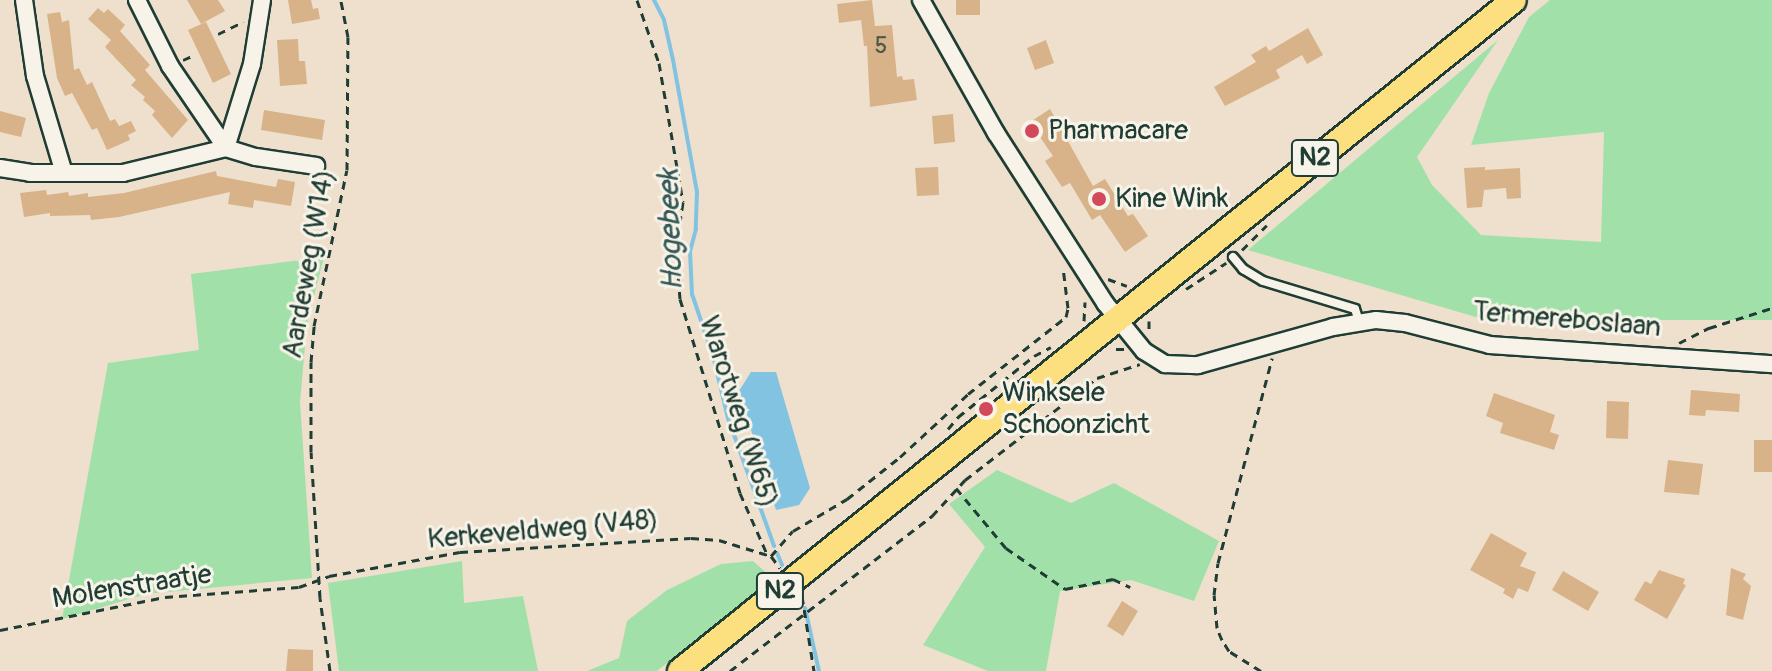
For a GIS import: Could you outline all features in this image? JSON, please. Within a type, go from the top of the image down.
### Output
[{"type":"main road","name":"N2","points":[[680,671],[1514,0]]},
{"type":"street","points":[[24,0],[35,76],[64,173]]},
{"type":"street","points":[[137,0],[170,66],[226,148]]},
{"type":"street","name":"Termereboslaan","points":[[921,0],[1004,145],[1117,318],[1150,356],[1173,366],[1198,365],[1359,321],[1405,323],[1490,345],[1772,364]]},
{"type":"street","points":[[226,148],[252,64],[261,6]]},
{"type":"street","points":[[0,168],[123,173],[226,148],[256,157],[316,166]]},
{"type":"lane","points":[[1233,257],[1243,269],[1263,281],[1355,309],[1359,321]]},
{"type":"path","name":"Aardeweg (W14)","points":[[330,671],[319,582],[311,452],[311,362],[314,326],[347,170],[348,37],[341,0]]},
{"type":"path","name":"Warotweg (W65)","points":[[637,0],[659,63],[683,202],[676,250],[680,299],[740,493],[769,555],[780,568]]},
{"type":"path","points":[[218,34],[261,6]]},
{"type":"path","points":[[769,555],[793,531],[847,499],[900,457],[968,394],[1066,317],[1067,291],[1061,255]]},
{"type":"path","points":[[1669,356],[1689,335],[1772,308]]},
{"type":"path","points":[[1261,671],[1229,651],[1222,640],[1217,628],[1214,595],[1218,563],[1276,343]]},
{"type":"path","points":[[730,671],[932,516],[956,488],[1097,378],[1143,361]]},
{"type":"path","points":[[956,488],[1006,548],[1065,589],[1113,579],[1130,587]]},
{"type":"path","name":"Kerkeveldweg (V48)","points":[[319,582],[329,576],[460,552],[691,538],[719,540],[769,555]]},
{"type":"path","name":"Molenstraatje","points":[[0,630],[165,597],[319,582]]},
{"type":"path","points":[[802,595],[814,671]]},
{"type":"green space","points":[[1550,0],[1772,0],[1772,320],[1486,320],[1248,250],[1498,40],[1417,157],[1432,185],[1481,235],[1601,242],[1604,132],[1471,145],[1489,93],[1529,17]]},
{"type":"green space","points":[[324,257],[307,324],[300,402],[312,578],[146,594],[62,619],[108,363],[199,350],[191,274]]},
{"type":"green space","points":[[997,470],[1071,503],[1114,483],[1219,541],[1194,601],[1131,580],[1060,591],[1046,671],[988,671],[923,645],[985,547],[949,504]]},
{"type":"green space","points":[[462,561],[464,603],[523,596],[538,671],[339,671],[328,583]]},
{"type":"green space","points":[[753,561],[772,578],[657,671],[587,671],[619,658],[627,621],[667,590],[721,564]]},
{"type":"water","points":[[751,372],[776,372],[810,488],[799,505],[776,510],[739,391]]},
{"type":"building","points":[[187,0],[218,0],[225,11],[201,24]]},
{"type":"building","points":[[288,0],[311,0],[313,9],[318,8],[320,19],[292,24]]},
{"type":"building","points":[[872,0],[875,26],[892,25],[897,77],[914,79],[917,100],[870,107],[867,46],[864,46],[861,20],[839,23],[837,4]]},
{"type":"building","points":[[956,0],[980,0],[980,15],[956,15]]},
{"type":"building","points":[[98,8],[104,13],[108,9],[125,25],[120,31],[150,65],[145,70],[188,120],[172,138],[152,115],[155,111],[143,100],[145,97],[131,85],[136,80],[105,47],[111,40],[88,19]]},
{"type":"building","points":[[60,12],[62,22],[69,20],[74,70],[79,68],[87,85],[92,82],[110,121],[115,119],[119,126],[131,121],[136,131],[128,135],[130,140],[107,150],[97,128],[92,130],[72,93],[65,96],[57,78],[47,14]]},
{"type":"building","points":[[206,22],[231,74],[213,83],[188,30]]},
{"type":"building","points":[[1308,28],[1323,55],[1307,64],[1302,55],[1276,70],[1280,78],[1225,106],[1214,87],[1256,62],[1251,55],[1266,46],[1269,51]]},
{"type":"building","points":[[298,39],[299,61],[305,61],[307,84],[280,86],[277,40]]},
{"type":"building","points":[[1046,40],[1054,63],[1035,70],[1027,48]]},
{"type":"building","points":[[1050,109],[1093,186],[1105,179],[1128,216],[1133,214],[1148,236],[1125,252],[1100,215],[1092,220],[1070,183],[1062,187],[1045,161],[1053,156],[1040,137],[1035,141],[1024,126]]},
{"type":"building","points":[[264,110],[325,120],[322,140],[261,130]]},
{"type":"building","points":[[0,111],[26,118],[21,137],[0,132]]},
{"type":"building","points":[[953,114],[955,142],[934,144],[932,116]]},
{"type":"building","points":[[938,167],[939,195],[917,196],[915,168]]},
{"type":"building","points":[[1485,167],[1485,170],[1520,168],[1521,198],[1507,199],[1506,188],[1484,190],[1482,207],[1467,208],[1464,168]]},
{"type":"building","points":[[216,171],[217,176],[276,187],[278,179],[295,182],[291,206],[254,200],[253,208],[228,204],[230,192],[119,217],[91,220],[90,215],[50,216],[50,213],[24,217],[20,193],[46,190],[47,195],[68,192],[69,196],[88,193],[88,197],[124,193]]},
{"type":"building","points":[[1691,390],[1740,394],[1739,412],[1706,410],[1705,416],[1689,415]]},
{"type":"building","points":[[1494,393],[1555,415],[1550,432],[1559,435],[1554,450],[1500,433],[1503,423],[1486,416]]},
{"type":"building","points":[[1607,401],[1629,402],[1628,439],[1606,438]]},
{"type":"building","points":[[1754,440],[1772,440],[1772,472],[1754,472]]},
{"type":"building","points":[[1668,460],[1703,464],[1699,495],[1664,492]]},
{"type":"building","points":[[1491,533],[1527,553],[1520,566],[1536,572],[1528,592],[1518,588],[1513,599],[1503,593],[1505,589],[1470,570]]},
{"type":"building","points":[[1731,568],[1746,574],[1743,579],[1751,586],[1743,620],[1726,615]]},
{"type":"building","points":[[1659,570],[1685,579],[1683,584],[1686,585],[1667,619],[1634,600],[1645,581],[1651,584]]},
{"type":"building","points":[[1563,571],[1599,592],[1588,611],[1552,590]]},
{"type":"building","points":[[1122,601],[1138,611],[1123,636],[1107,626]]},
{"type":"building","points":[[288,649],[313,650],[313,671],[286,671]]},
{"type":"waterway","name":"Hogebeek","points":[[654,0],[664,20],[673,60],[697,192],[696,229],[690,252],[692,294],[713,356],[728,418],[774,546]]},
{"type":"waterway","name":"Hogebeek","points":[[777,553],[782,565]]},
{"type":"waterway","name":"Hogebeek","points":[[805,608],[819,671]]},
{"type":"place","name":"Pharmacare","points":[[1032,131]]},
{"type":"place","name":"Kine Wink","points":[[1099,199]]},
{"type":"place","name":"Winksele Schoonzicht","points":[[986,409]]}]
